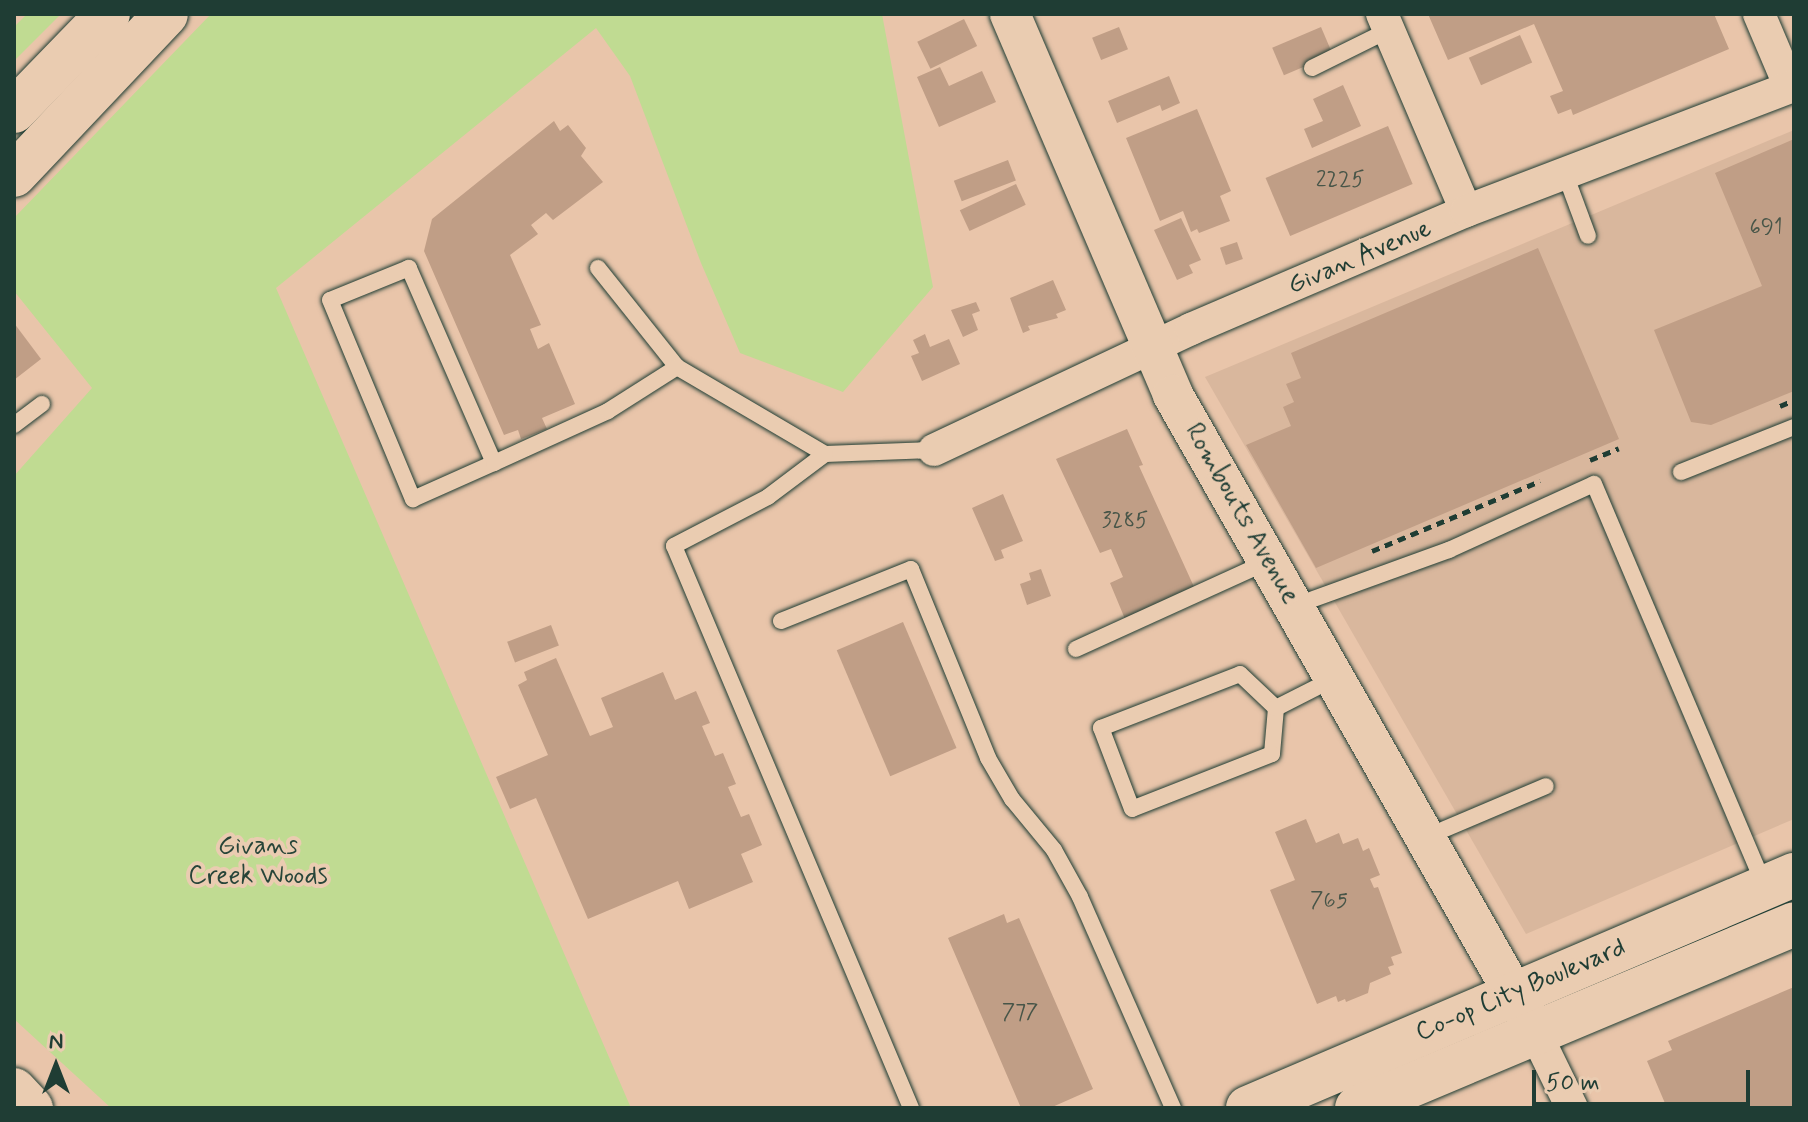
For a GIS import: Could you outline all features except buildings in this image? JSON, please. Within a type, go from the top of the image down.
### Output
[{"type":"main road","points":[[14,111],[108,14]]},
{"type":"main road","points":[[14,175],[166,14]]},
{"type":"main road","name":"Co-op City Boulevard","points":[[1248,1108],[1780,881]]},
{"type":"main road","name":"Co-op City Boulevard","points":[[1357,1108],[1794,924]]},
{"type":"street","name":"Rombouts Avenue","points":[[1010,14],[1150,348],[1535,1032]]},
{"type":"street","points":[[1759,14],[1792,87]]},
{"type":"street","points":[[1386,22],[1466,211]]},
{"type":"street","name":"Givan Avenue","points":[[934,450],[1150,348],[1466,211],[1564,171],[1792,87]]},
{"type":"street","points":[[1535,1032],[1572,1108]]},
{"type":"lane","points":[[1312,68],[1386,22]]},
{"type":"lane","points":[[1564,171],[1588,236]]},
{"type":"lane","points":[[494,463],[409,268],[330,300],[413,499],[494,463],[608,411],[677,367]]},
{"type":"lane","points":[[598,268],[677,367],[825,454],[934,450]]},
{"type":"lane","points":[[14,425],[42,404]]},
{"type":"lane","points":[[1681,472],[1794,427]]},
{"type":"lane","points":[[825,454],[768,497],[674,546],[911,1108]]},
{"type":"lane","points":[[1294,606],[1449,550],[1594,484],[1780,881]]},
{"type":"lane","points":[[1076,649],[1268,561]]},
{"type":"lane","points":[[781,621],[911,569],[988,758],[1012,799],[1054,850],[1080,897],[1173,1108]]},
{"type":"lane","points":[[1240,674],[1276,708],[1272,754],[1132,809],[1101,728],[1240,674]]},
{"type":"lane","points":[[1276,708],[1335,678]]},
{"type":"lane","points":[[1426,837],[1546,786]]},
{"type":"path","points":[[1575,466],[1619,448]]},
{"type":"path","points":[[1370,552],[1546,479]]},
{"type":"shaded area","points":[[1794,130],[1794,819],[1526,934],[1205,377]]},
{"type":"green space","points":[[27,14],[61,14],[14,61],[14,27]]},
{"type":"green space","name":"Givans Creek Woods","points":[[211,14],[882,14],[933,287],[843,392],[740,353],[701,263],[630,76],[596,28],[276,288],[631,1108],[111,1108],[14,1019],[14,476],[92,388],[14,291],[14,218]]}]
